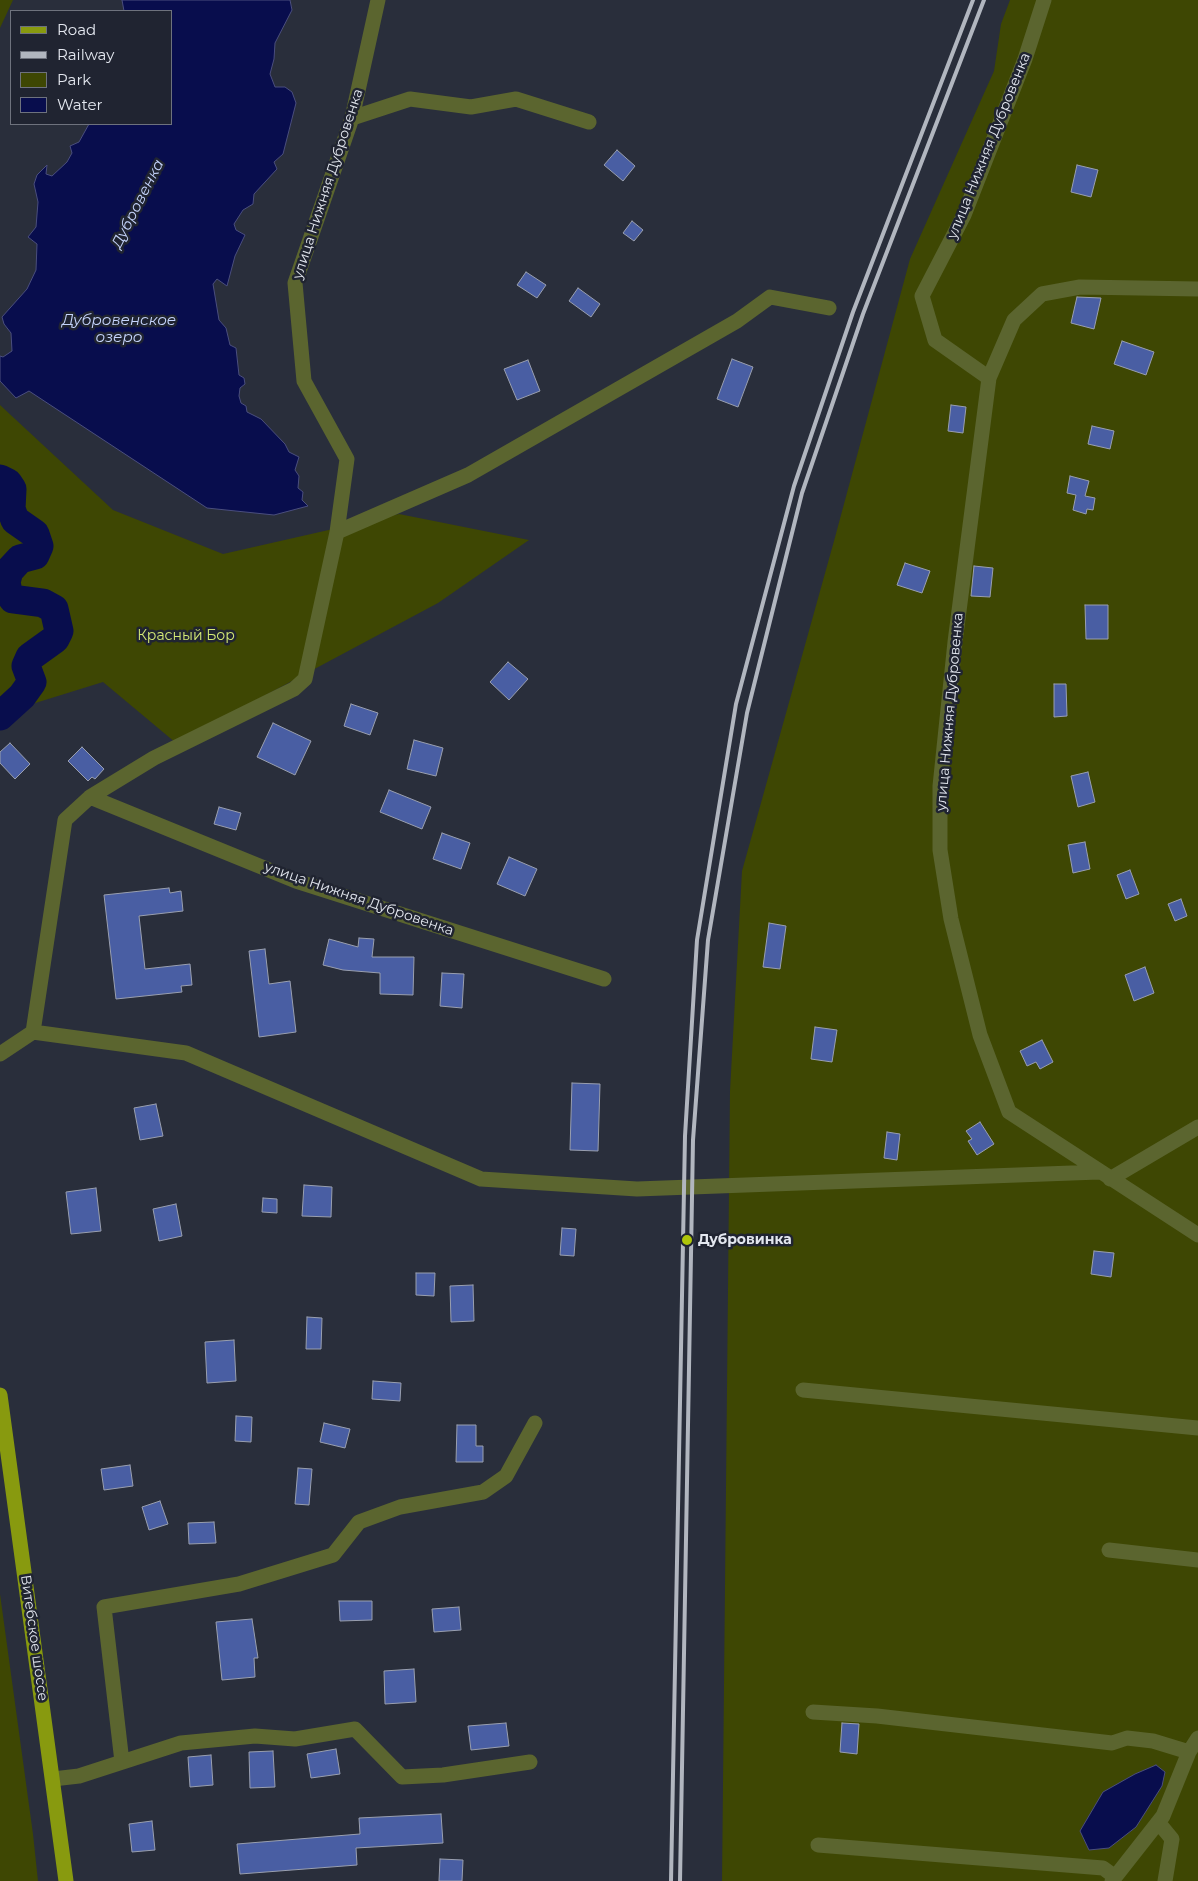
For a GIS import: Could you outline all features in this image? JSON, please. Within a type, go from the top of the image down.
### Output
[{"type":"main road","name":"Витебское шоссе","points":[[0,1395],[66,1881]]},
{"type":"street","name":"улица Нижняя Дубровенка","points":[[33,1032],[65,820],[90,797],[154,758],[294,689],[305,679],[337,532],[347,460],[304,380],[295,284],[352,118],[378,0]]},
{"type":"street","name":"улица Нижняя Дубровенка","points":[[989,378],[936,340],[922,296],[964,215],[1025,59],[1044,0]]},
{"type":"street","points":[[352,118],[410,99],[471,107],[516,99],[589,122]]},
{"type":"street","name":"улица Нижняя Дубровенка","points":[[1198,289],[1080,288],[1042,294],[1014,320],[989,378],[955,642],[940,786],[940,850],[951,919],[980,1035],[1009,1112],[1104,1176],[1198,1235]]},
{"type":"street","points":[[337,532],[468,475],[737,321],[770,297],[829,308]]},
{"type":"street","name":"улица Нижняя Дубровенка","points":[[90,797],[296,881],[604,979]]},
{"type":"street","points":[[0,1054],[33,1032],[186,1053],[481,1179],[637,1189],[1104,1176],[1198,1127]]},
{"type":"street","points":[[802,1390],[1198,1428]]},
{"type":"street","points":[[122,1762],[104,1607],[239,1584],[333,1556],[359,1522],[400,1507],[483,1492],[506,1476],[535,1423]]},
{"type":"street","points":[[1109,1550],[1198,1560]]},
{"type":"street","points":[[813,1712],[877,1716],[1112,1743],[1127,1738],[1153,1741],[1189,1752]]},
{"type":"street","points":[[53,1779],[79,1776],[181,1743],[255,1736],[294,1739],[355,1729],[402,1777],[443,1776],[530,1762]]},
{"type":"street","points":[[818,1846],[1103,1868],[1113,1878],[1163,1816],[1189,1752],[1198,1738]]},
{"type":"street","points":[[1158,1822],[1172,1839],[1165,1881]]},
{"type":"green space","points":[[0,0],[13,0],[0,28]]},
{"type":"green space","points":[[1010,0],[1198,0],[1198,1881],[722,1881],[730,1091],[742,871],[910,259],[994,71],[1001,24]]},
{"type":"green space","name":"Красный Бор","points":[[0,405],[113,510],[223,554],[399,514],[529,540],[438,603],[176,743],[103,682],[0,714]]},
{"type":"green space","points":[[0,1594],[33,1834],[38,1881],[0,1881]]},
{"type":"water","name":"Дубровенское озеро","points":[[122,0],[290,0],[292,10],[275,43],[274,59],[270,74],[275,87],[285,87],[292,92],[296,103],[283,154],[274,162],[277,169],[254,194],[253,204],[243,210],[234,224],[236,230],[245,235],[235,256],[227,286],[217,279],[213,284],[219,320],[226,328],[230,345],[236,348],[239,375],[244,378],[245,384],[240,388],[239,396],[241,403],[246,406],[247,412],[261,419],[285,444],[289,452],[299,457],[295,470],[299,476],[298,488],[303,492],[302,500],[308,506],[274,515],[207,508],[29,391],[16,398],[0,381],[0,356],[3,357],[12,351],[11,333],[4,324],[2,317],[27,289],[36,270],[37,244],[28,237],[36,227],[38,202],[34,184],[37,175],[47,165],[46,174],[52,176],[67,162],[72,153],[70,146],[79,142],[88,125],[172,125],[172,10],[124,10]]},
{"type":"water","points":[[1156,1765],[1165,1772],[1162,1786],[1136,1827],[1109,1848],[1089,1850],[1080,1831],[1103,1792],[1135,1774]]},
{"type":"building","points":[[617,150],[635,166],[623,181],[604,165]]},
{"type":"building","points":[[1077,165],[1098,170],[1091,197],[1071,192]]},
{"type":"building","points":[[632,221],[643,230],[634,241],[623,233]]},
{"type":"building","points":[[526,272],[546,285],[537,298],[517,285]]},
{"type":"building","points":[[578,288],[600,304],[591,317],[569,301]]},
{"type":"building","points":[[1077,297],[1101,298],[1094,329],[1071,323]]},
{"type":"building","points":[[1122,341],[1154,352],[1146,375],[1114,364]]},
{"type":"building","points":[[732,359],[753,367],[738,407],[717,399]]},
{"type":"building","points":[[528,360],[540,391],[517,400],[504,369]]},
{"type":"building","points":[[951,405],[966,407],[963,433],[948,431]]},
{"type":"building","points":[[1092,426],[1114,431],[1110,449],[1088,444]]},
{"type":"building","points":[[1070,476],[1089,481],[1085,496],[1095,498],[1093,510],[1087,509],[1086,514],[1073,510],[1076,495],[1067,493]]},
{"type":"building","points":[[905,563],[930,571],[922,593],[897,585]]},
{"type":"building","points":[[974,566],[993,568],[990,597],[971,596]]},
{"type":"building","points":[[1085,605],[1108,605],[1108,639],[1086,639]]},
{"type":"building","points":[[508,662],[528,679],[509,700],[490,682]]},
{"type":"building","points":[[1054,684],[1066,684],[1067,716],[1054,717]]},
{"type":"building","points":[[351,704],[378,713],[370,735],[344,726]]},
{"type":"building","points":[[273,723],[311,741],[295,775],[257,757]]},
{"type":"building","points":[[414,740],[443,748],[436,776],[407,769]]},
{"type":"building","points":[[10,743],[30,764],[15,779],[0,763],[0,752]]},
{"type":"building","points":[[82,747],[104,769],[95,779],[92,777],[88,781],[68,761]]},
{"type":"building","points":[[1088,772],[1095,802],[1078,807],[1071,776]]},
{"type":"building","points":[[389,790],[431,807],[422,829],[380,812]]},
{"type":"building","points":[[219,807],[241,813],[236,830],[214,824]]},
{"type":"building","points":[[442,833],[470,843],[461,869],[433,859]]},
{"type":"building","points":[[1085,842],[1090,869],[1073,873],[1068,845]]},
{"type":"building","points":[[509,857],[537,869],[525,896],[497,884]]},
{"type":"building","points":[[1130,870],[1139,894],[1126,899],[1117,875]]},
{"type":"building","points":[[169,888],[170,893],[181,891],[183,911],[139,916],[145,969],[190,964],[192,985],[181,986],[182,992],[116,999],[104,895]]},
{"type":"building","points":[[1181,899],[1187,916],[1175,921],[1168,904]]},
{"type":"building","points":[[769,923],[786,926],[780,969],[763,967]]},
{"type":"building","points":[[359,938],[374,939],[372,957],[414,957],[413,995],[380,994],[380,973],[343,970],[323,965],[329,939],[358,947]]},
{"type":"building","points":[[265,949],[269,984],[290,981],[296,1032],[259,1037],[249,951]]},
{"type":"building","points":[[1145,967],[1154,993],[1134,1001],[1125,975]]},
{"type":"building","points":[[442,973],[464,974],[462,1008],[440,1006]]},
{"type":"building","points":[[815,1027],[837,1030],[832,1062],[811,1059]]},
{"type":"building","points":[[1042,1040],[1053,1062],[1040,1069],[1036,1062],[1027,1066],[1020,1051]]},
{"type":"building","points":[[572,1083],[600,1084],[598,1151],[570,1150]]},
{"type":"building","points":[[156,1104],[163,1136],[140,1140],[134,1108]]},
{"type":"building","points":[[980,1122],[994,1144],[977,1155],[968,1141],[972,1139],[966,1131]]},
{"type":"building","points":[[887,1132],[900,1134],[897,1160],[884,1158]]},
{"type":"building","points":[[304,1185],[332,1187],[331,1217],[302,1216]]},
{"type":"building","points":[[96,1188],[101,1231],[71,1234],[66,1192]]},
{"type":"building","points":[[263,1198],[277,1199],[277,1213],[262,1212]]},
{"type":"building","points":[[176,1204],[182,1236],[159,1241],[153,1209]]},
{"type":"building","points":[[562,1228],[576,1229],[574,1256],[560,1255]]},
{"type":"building","points":[[1094,1251],[1114,1253],[1111,1277],[1091,1274]]},
{"type":"building","points":[[416,1273],[435,1273],[434,1296],[416,1295]]},
{"type":"building","points":[[473,1285],[474,1321],[451,1322],[450,1286]]},
{"type":"building","points":[[307,1317],[322,1318],[321,1349],[306,1349]]},
{"type":"building","points":[[234,1340],[236,1381],[207,1383],[205,1342]]},
{"type":"building","points":[[373,1381],[401,1383],[400,1401],[372,1399]]},
{"type":"building","points":[[236,1416],[252,1417],[251,1442],[235,1441]]},
{"type":"building","points":[[324,1423],[350,1429],[345,1448],[320,1442]]},
{"type":"building","points":[[457,1425],[476,1425],[476,1446],[483,1446],[483,1462],[456,1462]]},
{"type":"building","points":[[130,1465],[133,1486],[104,1490],[101,1469]]},
{"type":"building","points":[[298,1468],[312,1469],[309,1505],[295,1504]]},
{"type":"building","points":[[160,1501],[168,1524],[149,1530],[142,1507]]},
{"type":"building","points":[[214,1522],[216,1543],[189,1544],[188,1523]]},
{"type":"building","points":[[339,1601],[372,1601],[372,1620],[340,1621]]},
{"type":"building","points":[[459,1607],[461,1630],[434,1632],[432,1609]]},
{"type":"building","points":[[252,1619],[258,1658],[254,1658],[255,1677],[222,1680],[216,1622]]},
{"type":"building","points":[[414,1669],[416,1702],[385,1704],[384,1671]]},
{"type":"building","points":[[506,1723],[509,1746],[471,1750],[468,1726]]},
{"type":"building","points":[[842,1723],[859,1724],[857,1754],[840,1752]]},
{"type":"building","points":[[336,1749],[340,1774],[311,1778],[307,1754]]},
{"type":"building","points":[[273,1751],[275,1787],[250,1788],[249,1752]]},
{"type":"building","points":[[211,1755],[213,1785],[190,1787],[188,1757]]},
{"type":"building","points":[[441,1814],[443,1843],[356,1848],[357,1865],[240,1874],[237,1844],[360,1834],[359,1818]]},
{"type":"building","points":[[152,1821],[155,1850],[132,1852],[129,1824]]},
{"type":"building","points":[[440,1859],[463,1860],[462,1881],[439,1881]]},
{"type":"waterway","name":"Дубровенка","points":[[0,479],[8,483],[12,489],[11,509],[15,520],[35,534],[39,546],[35,555],[20,559],[9,571],[6,582],[8,592],[13,599],[43,603],[54,609],[59,631],[55,639],[30,657],[26,666],[32,682],[22,696],[0,716]]},
{"type":"railway","points":[[671,1881],[685,1136],[697,940],[736,704],[794,486],[853,312],[973,0]]},
{"type":"railway","points":[[680,1881],[693,1140],[708,940],[747,713],[802,493],[863,314],[984,0]]},
{"type":"place","name":"Дубровинка","points":[[687,1240]]}]
